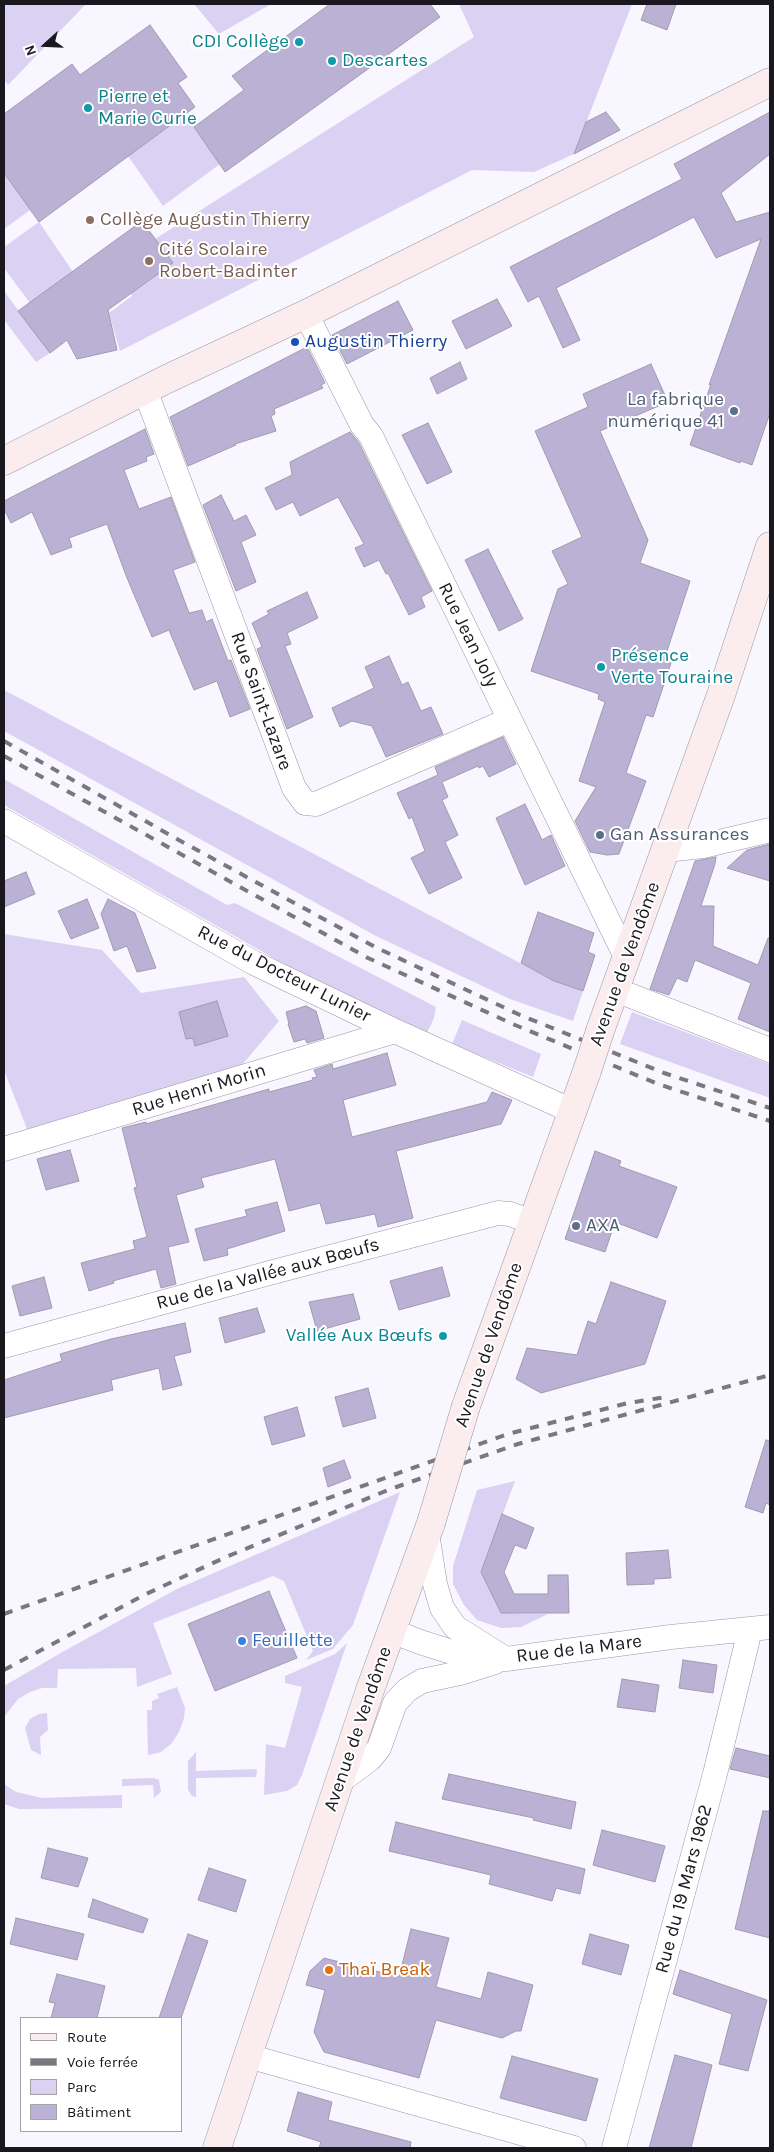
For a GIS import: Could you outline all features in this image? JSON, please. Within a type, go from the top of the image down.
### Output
[{"type":"main road","points":[[4,460],[145,390],[306,314],[770,82]]},
{"type":"main road","name":"Avenue de Vendôme","points":[[217,2148],[340,1782],[429,1528],[466,1406],[666,850],[770,546]]},
{"type":"street","name":"Rue Jean Joly","points":[[306,314],[362,425],[371,436],[508,720],[627,959]]},
{"type":"street","name":"Rue Saint-Lazare","points":[[145,390],[294,788],[305,803],[316,804],[508,720]]},
{"type":"street","name":"Rue du Docteur Lunier","points":[[4,821],[254,963],[395,1031],[572,1111]]},
{"type":"street","points":[[666,850],[702,846],[770,830]]},
{"type":"street","points":[[616,990],[770,1050]]},
{"type":"street","name":"Rue Henri Morin","points":[[4,1149],[395,1031]]},
{"type":"street","name":"Rue de la Vallée aux Bœufs","points":[[4,1346],[498,1213],[510,1214],[532,1222]]},
{"type":"street","points":[[429,1528],[436,1584],[442,1608],[455,1627],[506,1659]]},
{"type":"street","name":"Rue de la Mare","points":[[392,1631],[461,1655],[506,1659],[671,1637],[760,1628]]},
{"type":"street","name":"Rue du 19 Mars 1962","points":[[614,2148],[715,1774],[760,1628]]},
{"type":"street","points":[[340,1782],[370,1759],[379,1748],[395,1704],[407,1690],[422,1682],[506,1659]]},
{"type":"street","points":[[248,2056],[574,2148]]},
{"type":"green space","points":[[4,4],[86,4],[8,85],[4,80]]},
{"type":"green space","points":[[194,4],[271,4],[219,34]]},
{"type":"green space","points":[[459,4],[632,4],[574,154],[534,172],[472,170],[120,351],[109,313],[132,296],[114,265],[474,37]]},
{"type":"green space","points":[[185,115],[220,164],[163,206],[128,156]]},
{"type":"green space","points":[[4,173],[30,210],[4,229]]},
{"type":"green space","points":[[39,222],[73,272],[30,303],[4,268],[4,247]]},
{"type":"green space","points":[[4,291],[50,353],[36,362],[4,320]]},
{"type":"green space","points":[[4,690],[554,981],[583,991],[573,1021],[510,999],[376,936],[4,731]]},
{"type":"green space","points":[[4,779],[227,905],[235,903],[436,1007],[434,1018],[427,1033],[321,985],[4,805]]},
{"type":"green space","points":[[4,934],[102,950],[141,993],[244,977],[279,1021],[236,1072],[29,1134],[4,1070]]},
{"type":"green space","points":[[632,1012],[770,1064],[770,1098],[620,1044]]},
{"type":"green space","points":[[462,1020],[541,1054],[533,1077],[452,1044]]},
{"type":"green space","points":[[515,1481],[481,1572],[501,1613],[548,1614],[521,1627],[501,1628],[477,1620],[464,1605],[453,1584],[453,1566],[477,1490]]},
{"type":"green space","points":[[400,1492],[353,1625],[333,1649],[306,1660],[313,1651],[284,1581],[273,1576],[153,1623],[172,1674],[137,1687],[136,1668],[58,1669],[57,1688],[42,1688],[30,1692],[18,1699],[4,1717],[4,1686],[66,1650],[177,1589]]},
{"type":"green space","points":[[347,1643],[297,1785],[287,1791],[264,1795],[266,1744],[285,1748],[302,1687],[285,1683],[285,1676],[335,1654]]},
{"type":"green space","points":[[177,1687],[185,1708],[179,1732],[171,1744],[161,1752],[148,1755],[147,1710],[152,1710],[152,1701],[159,1698],[157,1694]]},
{"type":"green space","points":[[47,1713],[48,1730],[40,1737],[41,1755],[31,1750],[25,1728],[30,1719],[39,1714]]},
{"type":"green space","points":[[196,1752],[196,1771],[257,1769],[256,1777],[196,1778],[196,1797],[192,1796],[188,1790],[188,1761]]},
{"type":"green space","points":[[153,1778],[159,1780],[161,1792],[154,1798],[153,1785],[122,1786],[122,1779]]},
{"type":"green space","points":[[4,1784],[16,1792],[42,1798],[122,1795],[122,1808],[19,1809],[4,1804]]},
{"type":"building","name":"Descartes","points":[[330,4],[430,4],[440,17],[225,172],[194,127],[244,90],[232,76]]},
{"type":"building","points":[[647,4],[676,4],[667,30],[641,20]]},
{"type":"building","points":[[150,25],[187,77],[178,83],[195,107],[39,222],[4,173],[4,114],[72,64],[80,75]]},
{"type":"building","points":[[606,112],[620,130],[574,154],[586,122]]},
{"type":"building","points":[[770,112],[770,154],[721,193],[736,222],[770,212],[770,413],[752,465],[741,461],[740,463],[690,445],[711,384],[709,385],[761,239],[716,258],[694,217],[556,288],[580,340],[563,348],[539,296],[528,302],[510,267],[682,179],[674,164]]},
{"type":"building","points":[[142,221],[173,263],[108,310],[117,350],[77,359],[67,340],[50,353],[18,311]]},
{"type":"building","points":[[497,299],[512,326],[466,349],[452,321]]},
{"type":"building","points":[[398,301],[413,330],[347,364],[332,335]]},
{"type":"building","points":[[307,347],[325,383],[321,385],[323,388],[274,409],[275,414],[271,416],[276,431],[235,444],[188,466],[170,417]]},
{"type":"building","points":[[460,362],[467,379],[437,394],[430,378]]},
{"type":"building","points":[[651,364],[668,402],[600,431],[648,540],[640,563],[690,581],[664,660],[671,663],[653,717],[646,715],[626,773],[646,781],[619,854],[607,855],[590,852],[575,821],[596,787],[579,781],[605,702],[598,699],[599,694],[531,671],[558,589],[568,584],[552,551],[582,537],[535,431],[588,407],[583,394]]},
{"type":"building","points":[[428,423],[452,472],[427,484],[402,435]]},
{"type":"building","points":[[145,429],[154,454],[146,457],[147,461],[124,470],[139,509],[171,497],[195,562],[173,570],[189,613],[202,610],[206,622],[212,619],[228,661],[231,660],[250,709],[230,717],[217,681],[194,690],[169,630],[152,637],[107,524],[69,538],[72,547],[51,555],[32,512],[11,523],[4,509],[4,501]]},
{"type":"building","points":[[350,432],[359,443],[432,591],[421,597],[425,607],[409,615],[388,573],[386,574],[379,560],[364,567],[355,548],[364,544],[338,497],[300,516],[293,502],[276,510],[265,488],[292,475],[290,462]]},
{"type":"building","points":[[221,495],[234,521],[246,515],[256,535],[241,542],[256,582],[236,591],[203,505]]},
{"type":"building","points":[[488,549],[523,619],[499,631],[465,560]]},
{"type":"building","points":[[307,592],[318,618],[287,633],[291,644],[285,646],[313,717],[287,729],[257,649],[262,647],[252,623],[269,614],[267,611]]},
{"type":"building","points":[[389,656],[402,685],[408,682],[421,711],[431,707],[443,734],[386,757],[372,726],[352,721],[340,727],[332,708],[374,688],[365,667]]},
{"type":"building","points":[[503,737],[516,764],[489,777],[483,766],[479,768],[478,766],[442,782],[448,797],[442,800],[458,835],[445,842],[462,878],[429,894],[411,858],[425,851],[412,817],[409,819],[397,793],[438,775],[435,767]]},
{"type":"building","points":[[525,804],[542,840],[551,835],[565,866],[525,885],[496,818]]},
{"type":"building","points":[[770,844],[770,881],[727,868],[747,850]]},
{"type":"building","points":[[716,857],[701,906],[714,906],[713,946],[758,965],[768,938],[770,938],[770,1032],[738,1019],[751,983],[695,960],[687,982],[677,978],[669,995],[650,989],[695,861]]},
{"type":"building","points":[[26,872],[35,894],[4,907],[4,881]]},
{"type":"building","points":[[87,899],[99,928],[71,939],[58,911]]},
{"type":"building","points":[[108,899],[135,913],[156,968],[137,972],[127,946],[114,951],[101,914]]},
{"type":"building","points":[[538,912],[594,933],[588,952],[595,955],[583,991],[554,981],[521,963]]},
{"type":"building","points":[[217,1001],[228,1036],[195,1046],[193,1038],[186,1039],[179,1012]]},
{"type":"building","points":[[306,1006],[316,1011],[324,1038],[307,1043],[305,1039],[294,1042],[286,1012]]},
{"type":"building","points":[[387,1053],[396,1085],[343,1100],[352,1137],[487,1102],[492,1092],[512,1100],[501,1124],[396,1151],[413,1218],[378,1227],[375,1214],[326,1224],[320,1203],[289,1211],[275,1159],[201,1178],[204,1187],[176,1195],[189,1242],[168,1247],[176,1284],[161,1288],[156,1269],[113,1281],[114,1283],[89,1291],[81,1263],[135,1249],[133,1241],[147,1237],[134,1188],[137,1187],[122,1128],[146,1122],[146,1124],[269,1089],[269,1092],[313,1080],[312,1078],[317,1077],[314,1070],[332,1064],[333,1069]]},
{"type":"building","points":[[70,1150],[79,1181],[46,1190],[37,1159]]},
{"type":"building","points":[[595,1151],[621,1161],[619,1166],[677,1187],[657,1238],[615,1222],[605,1252],[565,1239]]},
{"type":"building","points":[[277,1202],[285,1231],[227,1249],[228,1255],[204,1261],[195,1229],[247,1216],[245,1210]]},
{"type":"building","points":[[442,1267],[450,1296],[399,1310],[390,1281]]},
{"type":"building","points":[[44,1277],[52,1308],[20,1316],[12,1286]]},
{"type":"building","points":[[611,1282],[666,1301],[645,1364],[541,1393],[516,1379],[527,1348],[577,1355],[588,1321],[596,1324]]},
{"type":"building","points":[[353,1294],[360,1319],[317,1331],[309,1302]]},
{"type":"building","points":[[257,1308],[265,1332],[225,1343],[219,1318]]},
{"type":"building","points":[[185,1323],[191,1352],[174,1356],[182,1385],[163,1390],[159,1368],[111,1380],[113,1390],[4,1418],[4,1380],[62,1361],[60,1354],[111,1339]]},
{"type":"building","points":[[368,1388],[376,1418],[343,1427],[335,1397]]},
{"type":"building","points":[[297,1407],[305,1436],[272,1445],[264,1417]]},
{"type":"building","points":[[766,1440],[770,1441],[770,1505],[766,1503],[763,1513],[745,1507]]},
{"type":"building","points":[[344,1460],[351,1478],[328,1487],[323,1468]]},
{"type":"building","points":[[502,1514],[534,1528],[526,1549],[515,1545],[504,1572],[514,1594],[548,1594],[548,1575],[568,1575],[569,1613],[501,1613],[481,1572]]},
{"type":"building","points":[[668,1550],[671,1578],[654,1579],[654,1584],[627,1585],[626,1553]]},
{"type":"building","name":"Feuillette","points":[[269,1591],[297,1658],[215,1691],[188,1624]]},
{"type":"building","points":[[683,1660],[717,1665],[713,1693],[679,1688]]},
{"type":"building","points":[[622,1679],[659,1685],[655,1712],[617,1707]]},
{"type":"building","points":[[736,1748],[770,1756],[770,1778],[730,1769]]},
{"type":"building","points":[[449,1774],[576,1802],[571,1829],[533,1820],[534,1818],[442,1799]]},
{"type":"building","points":[[763,1811],[770,1811],[770,1938],[735,1929]]},
{"type":"building","points":[[396,1822],[585,1869],[580,1894],[556,1888],[552,1901],[489,1884],[491,1875],[389,1851]]},
{"type":"building","points":[[602,1830],[665,1846],[655,1882],[593,1865]]},
{"type":"building","points":[[48,1848],[88,1858],[78,1887],[41,1878]]},
{"type":"building","points":[[209,1868],[246,1880],[236,1912],[198,1900]]},
{"type":"building","points":[[93,1899],[148,1919],[143,1933],[88,1917]]},
{"type":"building","points":[[16,1918],[84,1934],[77,1960],[10,1944]]},
{"type":"building","points":[[411,1929],[449,1938],[436,1987],[481,1999],[488,1972],[533,1985],[521,2031],[516,2031],[502,2038],[436,2020],[419,2078],[324,2052],[314,2032],[325,1990],[306,1985],[310,1971],[324,1958],[399,1977]]},
{"type":"building","points":[[188,1934],[208,1941],[181,2017],[159,2017]]},
{"type":"building","points":[[590,1934],[629,1945],[621,1975],[582,1964]]},
{"type":"building","points":[[680,1970],[767,2000],[748,2071],[719,2064],[732,2014],[673,1994]]},
{"type":"building","points":[[57,1974],[105,1986],[97,2017],[51,2017],[55,2003],[49,2002]]},
{"type":"building","points":[[675,2055],[712,2065],[691,2148],[649,2148]]},
{"type":"building","points":[[512,2056],[598,2079],[586,2121],[500,2098]]},
{"type":"building","points":[[298,2092],[332,2102],[328,2120],[411,2142],[410,2148],[319,2148],[321,2142],[287,2131]]},
{"type":"railway","points":[[4,741],[177,839],[375,947],[520,1015],[664,1073],[770,1108]]},
{"type":"railway","points":[[4,756],[368,958],[515,1025],[658,1084],[770,1121]]},
{"type":"railway","points":[[4,1670],[146,1594],[226,1557],[388,1490],[518,1444],[770,1375]]},
{"type":"railway","points":[[4,1614],[508,1434],[628,1403],[666,1397]]},
{"type":"place","name":"CDI Collège","points":[[299,42]]},
{"type":"place","name":"Descartes","points":[[332,61]]},
{"type":"place","name":"Pierre et Marie Curie","points":[[88,108]]},
{"type":"place","name":"Collège Augustin Thierry","points":[[90,220]]},
{"type":"place","name":"Cité Scolaire Robert-Badinter","points":[[149,261]]},
{"type":"place","name":"Augustin Thierry","points":[[295,342]]},
{"type":"place","name":"La fabrique numérique 41","points":[[734,411]]},
{"type":"place","name":"Présence Verte Touraine","points":[[601,667]]},
{"type":"place","name":"Gan Assurances","points":[[600,835]]},
{"type":"place","name":"AXA","points":[[576,1226]]},
{"type":"place","name":"Vallée Aux Bœufs","points":[[443,1336]]},
{"type":"place","name":"Feuillette","points":[[242,1641]]},
{"type":"place","name":"Thaï Break","points":[[329,1970]]}]
